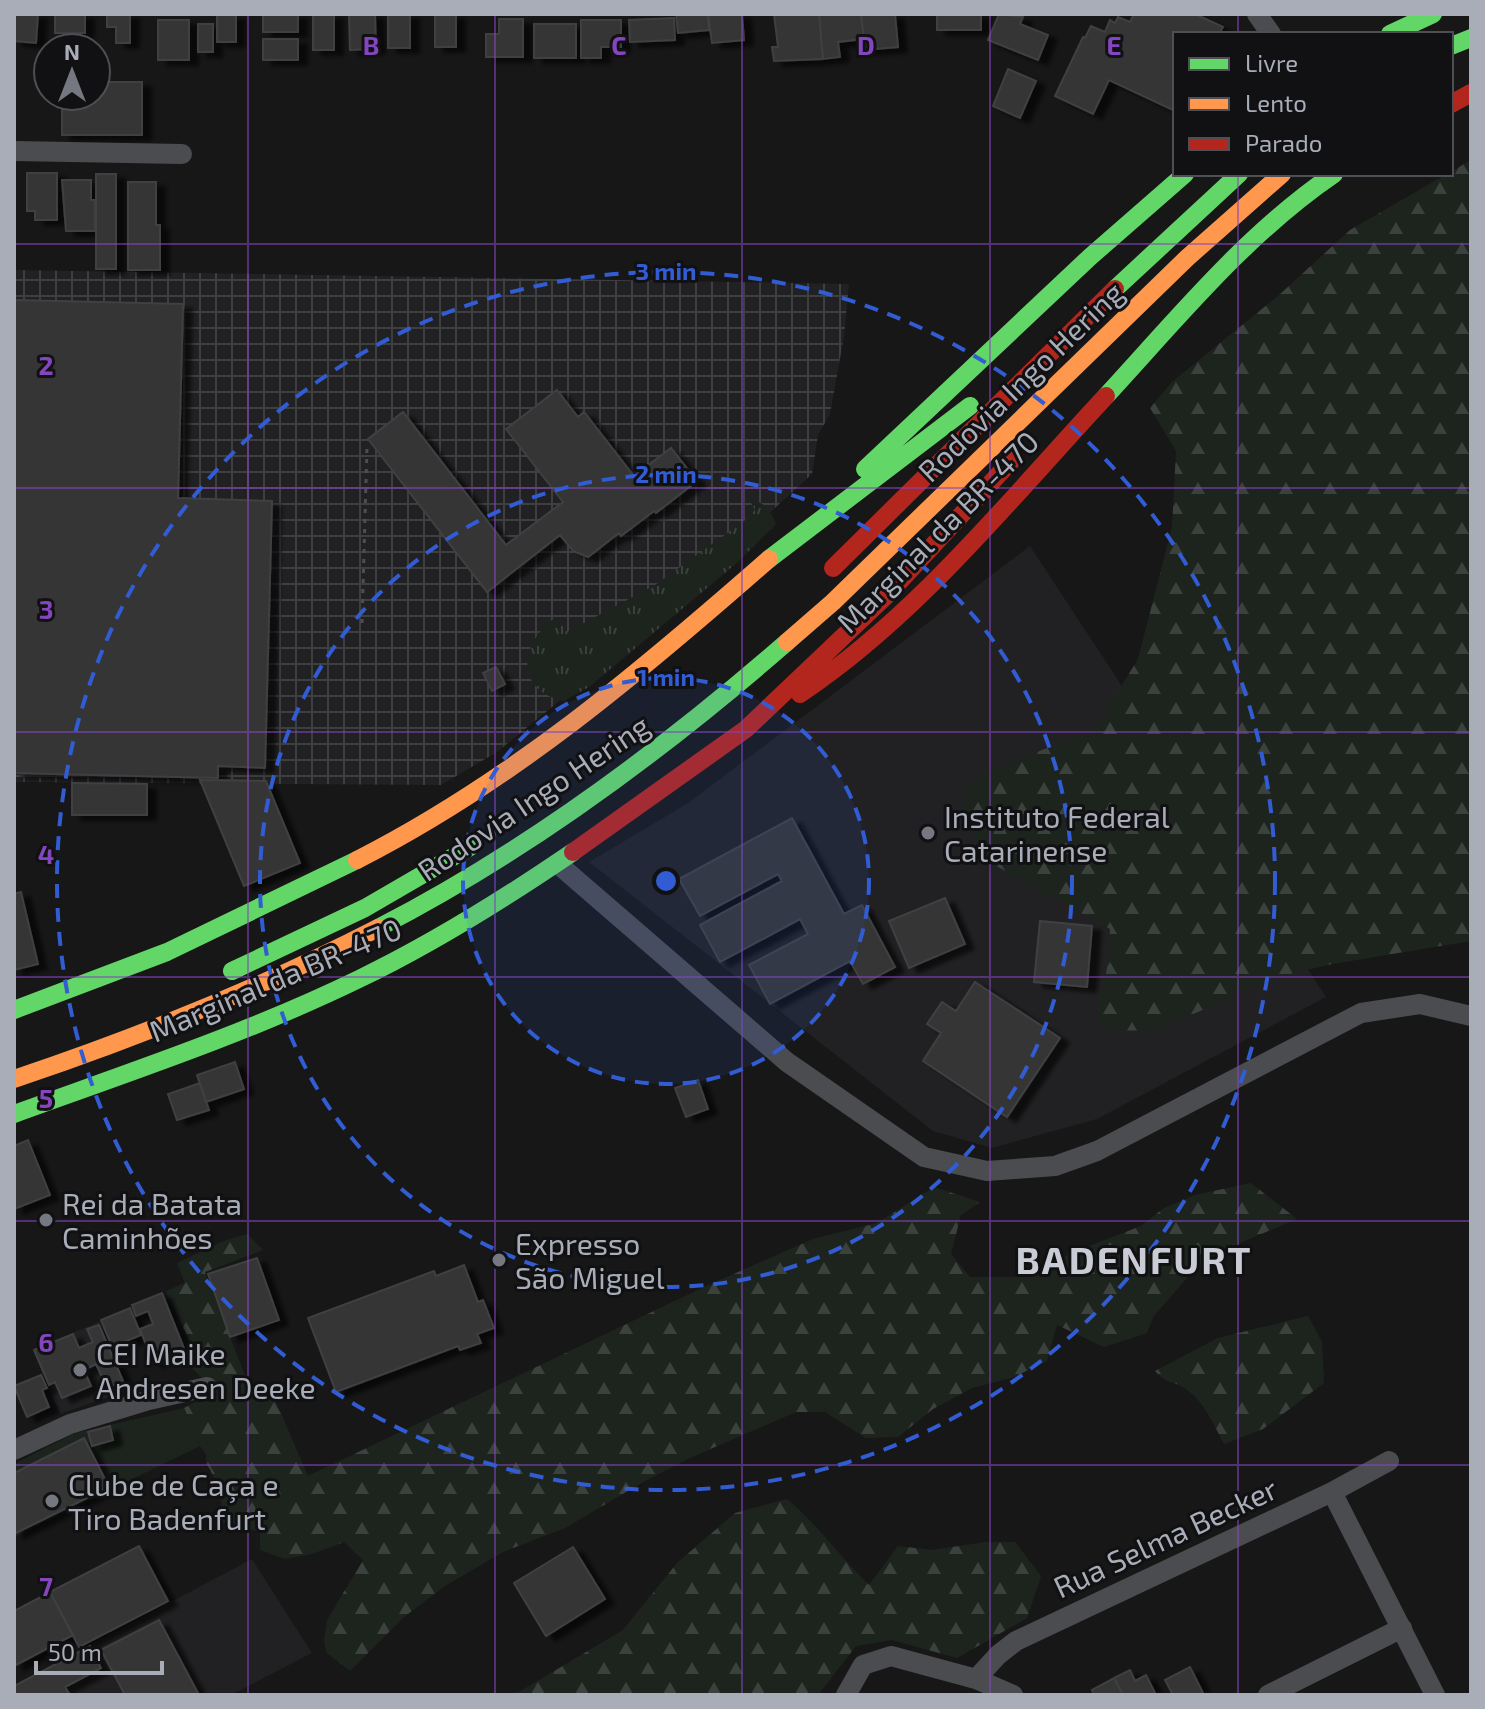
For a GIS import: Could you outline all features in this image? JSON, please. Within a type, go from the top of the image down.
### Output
[{"type":"main road","points":[[1394,32],[1433,14]]},
{"type":"main road","points":[[1453,103],[1471,93]]},
{"type":"main road","points":[[14,1010],[163,954],[261,909],[420,827],[518,765],[635,675],[769,559],[1090,257],[1183,176]]},
{"type":"main road","name":"Rodovia Ingo Hering","points":[[817,584],[1094,308],[1237,176]]},
{"type":"main road","name":"Rodovia Ingo Hering","points":[[14,1079],[167,1025],[310,963],[441,896],[572,811],[720,700],[833,602],[1187,258],[1280,176]]},
{"type":"main road","name":"Marginal da BR-470","points":[[14,1114],[247,1027],[405,956],[486,911],[558,864],[746,729],[842,666],[919,597],[1239,253],[1331,176]]},
{"type":"main road","points":[[1071,397],[1146,315],[1187,258]]},
{"type":"main road","points":[[769,559],[1094,308]]},
{"type":"main road","points":[[746,729],[888,594],[1028,443]]},
{"type":"main road","name":"Rodovia Ingo Hering","points":[[213,979],[365,908],[430,873],[482,840]]},
{"type":"street","points":[[1257,14],[1270,32]]},
{"type":"street","points":[[14,151],[182,154]]},
{"type":"street","points":[[558,864],[787,1062],[924,1157],[987,1171],[1055,1166],[1097,1151],[1361,1013],[1420,1004],[1471,1016]]},
{"type":"street","points":[[14,1450],[70,1424],[149,1400],[207,1387]]},
{"type":"street","name":"Rua Selma Becker","points":[[976,1679],[1016,1641],[1332,1492],[1389,1461]]},
{"type":"street","points":[[1332,1492],[1435,1695]]},
{"type":"street","points":[[1268,1695],[1402,1628]]},
{"type":"street","points":[[846,1695],[863,1665],[891,1656],[976,1679],[1013,1695]]},
{"type":"path","points":[[362,623],[367,447]]},
{"type":"shaded area","points":[[14,270],[849,284],[844,336],[830,414],[818,435],[812,474],[607,662],[497,752],[441,785],[14,782]]},
{"type":"shaded area","name":"Instituto Federal Catarinense","points":[[1030,546],[1326,997],[1097,1119],[992,1148],[933,1131],[589,862],[688,803]]},
{"type":"shaded area","name":"CEI Maike Andresen Deeke","points":[[99,1322],[128,1390],[60,1414],[33,1349]]},
{"type":"shaded area","points":[[252,1559],[312,1653],[231,1695],[14,1695],[14,1685]]},
{"type":"green space","points":[[1471,160],[1471,941],[1332,964],[1261,981],[1227,1000],[1152,1031],[1103,1030],[1099,1008],[1107,968],[1110,929],[991,863],[961,814],[965,788],[990,770],[1094,730],[1138,659],[1172,527],[1176,451],[1150,408],[1172,382],[1279,295],[1350,230],[1443,176],[1453,176],[1453,170]]},
{"type":"green space","points":[[748,497],[766,507],[776,524],[738,562],[589,687],[564,701],[536,687],[527,664],[529,652],[544,627],[556,617],[567,632],[655,585],[744,521],[755,510]]},
{"type":"green space","points":[[1251,1183],[1297,1219],[1223,1250],[1194,1270],[1153,1317],[1147,1333],[1104,1347],[1057,1325],[1047,1361],[1014,1377],[972,1388],[933,1409],[898,1437],[866,1438],[825,1412],[796,1412],[692,1457],[565,1528],[503,1552],[445,1586],[404,1617],[350,1671],[326,1652],[324,1640],[327,1620],[363,1560],[344,1542],[312,1554],[285,1559],[260,1550],[260,1531],[223,1522],[221,1499],[206,1463],[206,1454],[184,1408],[209,1395],[202,1378],[191,1367],[192,1346],[166,1291],[185,1283],[177,1263],[221,1242],[247,1234],[263,1250],[205,1272],[247,1381],[270,1388],[308,1476],[704,1287],[813,1239],[877,1223],[934,1187],[980,1202],[961,1215],[951,1254],[970,1277],[1025,1277],[1076,1251],[1141,1226],[1164,1208],[1195,1195]]},
{"type":"green space","points":[[1308,1316],[1322,1342],[1324,1383],[1263,1429],[1224,1444],[1199,1401],[1183,1387],[1164,1379],[1155,1371],[1218,1338]]},
{"type":"green space","name":"Clube de Caça e Tiro Badenfurt","points":[[184,1408],[200,1446],[14,1537],[14,1464],[75,1433]]},
{"type":"green space","points":[[787,1499],[869,1585],[898,1546],[932,1550],[986,1542],[1015,1542],[1041,1576],[1027,1618],[957,1658],[892,1640],[856,1646],[818,1695],[507,1695],[519,1692],[623,1630],[677,1563],[735,1513]]},
{"type":"building","points":[[14,14],[38,14],[37,32],[32,32],[32,43],[14,41]]},
{"type":"building","points":[[55,14],[85,14],[85,32],[55,32]]},
{"type":"building","points":[[107,14],[130,14],[130,43],[116,43],[116,27],[107,27]]},
{"type":"building","points":[[263,14],[298,14],[298,32],[263,32]]},
{"type":"building","points":[[313,14],[334,14],[334,50],[313,50]]},
{"type":"building","points":[[349,14],[375,14],[376,49],[350,50]]},
{"type":"building","points":[[388,14],[410,14],[410,48],[388,48]]},
{"type":"building","points":[[435,14],[456,14],[456,47],[435,47]]},
{"type":"building","points":[[676,14],[708,14],[709,30],[678,33]]},
{"type":"building","points":[[708,14],[742,14],[744,40],[712,43]]},
{"type":"building","points":[[774,14],[819,14],[823,59],[774,61],[772,47],[778,47]]},
{"type":"building","points":[[819,14],[861,14],[864,39],[838,42],[840,57],[823,59]]},
{"type":"building","points":[[861,14],[895,14],[898,47],[865,50]]},
{"type":"building","points":[[937,14],[981,14],[981,30],[937,30]]},
{"type":"building","points":[[999,14],[1023,17],[1020,24],[1048,35],[1038,60],[988,40]]},
{"type":"building","points":[[1134,14],[1195,14],[1223,27],[1220,32],[1173,32],[1173,110],[1109,80],[1093,114],[1055,96],[1091,26],[1105,32],[1110,20],[1115,23],[1118,17],[1130,22]]},
{"type":"building","points":[[217,15],[236,15],[236,42],[217,42]]},
{"type":"building","points":[[674,18],[675,40],[630,42],[629,20]]},
{"type":"building","points":[[499,19],[523,19],[523,57],[486,57],[486,34],[499,34]]},
{"type":"building","points":[[158,20],[189,20],[189,60],[158,60]]},
{"type":"building","points":[[581,20],[621,20],[621,47],[601,47],[601,58],[581,58]]},
{"type":"building","points":[[198,24],[213,24],[213,52],[198,52]]},
{"type":"building","points":[[534,24],[576,24],[576,58],[534,58]]},
{"type":"building","points":[[263,39],[298,39],[298,60],[263,60]]},
{"type":"building","points":[[1008,69],[1036,81],[1020,118],[993,106]]},
{"type":"building","points":[[112,82],[142,82],[142,135],[62,135],[62,112],[112,112]]},
{"type":"building","points":[[27,173],[57,173],[57,220],[35,220],[35,211],[27,211]]},
{"type":"building","points":[[96,174],[116,174],[116,269],[96,269]]},
{"type":"building","points":[[62,180],[91,180],[91,200],[95,200],[95,231],[66,231]]},
{"type":"building","points":[[128,182],[156,182],[160,270],[128,270]]},
{"type":"building","points":[[14,300],[183,304],[178,498],[272,501],[265,768],[218,766],[218,778],[14,773]]},
{"type":"building","points":[[557,390],[578,417],[584,412],[634,476],[671,448],[697,481],[656,513],[654,511],[621,536],[619,533],[588,557],[573,551],[560,535],[487,592],[368,439],[403,412],[506,545],[563,502],[506,429]]},
{"type":"building","points":[[496,667],[505,684],[492,691],[483,673]]},
{"type":"building","points":[[200,780],[266,781],[300,863],[244,886]]},
{"type":"building","points":[[72,783],[147,784],[147,815],[72,815]]},
{"type":"building","points":[[792,818],[844,914],[862,905],[895,967],[863,984],[850,961],[770,1004],[749,965],[808,934],[800,919],[720,962],[700,925],[782,881],[778,874],[700,916],[679,879]]},
{"type":"building","points":[[21,892],[38,964],[14,970],[14,894]]},
{"type":"building","points":[[945,898],[965,944],[909,968],[889,921]]},
{"type":"building","points":[[1040,921],[1092,926],[1087,987],[1034,982]]},
{"type":"building","points":[[975,982],[1060,1038],[1007,1117],[923,1061],[941,1033],[927,1024],[942,1002],[956,1011]]},
{"type":"building","points":[[235,1062],[244,1089],[206,1102],[197,1075]]},
{"type":"building","points":[[698,1080],[708,1109],[686,1117],[675,1088]]},
{"type":"building","points":[[200,1083],[209,1110],[177,1120],[168,1094]]},
{"type":"building","points":[[28,1140],[50,1195],[14,1209],[14,1146]]},
{"type":"building","points":[[257,1258],[279,1320],[230,1337],[208,1274]]},
{"type":"building","points":[[464,1265],[478,1302],[483,1300],[494,1328],[477,1334],[481,1343],[460,1350],[458,1346],[336,1392],[308,1318],[434,1271],[436,1276]]},
{"type":"building","points":[[162,1293],[185,1351],[153,1363],[140,1329],[153,1324],[148,1311],[136,1316],[132,1305]]},
{"type":"building","points":[[130,1308],[141,1335],[112,1347],[101,1320]]},
{"type":"building","name":"CEI Maike Andresen Deeke","points":[[99,1325],[123,1381],[107,1388],[96,1364],[84,1370],[91,1386],[62,1398],[55,1382],[49,1385],[34,1350],[73,1334],[79,1348],[93,1342],[87,1329]]},
{"type":"building","points":[[41,1375],[47,1388],[42,1390],[49,1407],[27,1417],[14,1386]]},
{"type":"building","points":[[110,1426],[113,1440],[92,1446],[88,1432]]},
{"type":"building","points":[[84,1438],[109,1487],[14,1534],[14,1473]]},
{"type":"building","points":[[139,1546],[168,1601],[79,1647],[50,1592]]},
{"type":"building","points":[[573,1547],[605,1599],[546,1636],[514,1583]]},
{"type":"building","points":[[50,1592],[73,1635],[14,1666],[14,1611]]},
{"type":"building","points":[[159,1620],[199,1695],[125,1695],[101,1650]]},
{"type":"building","points":[[90,1646],[101,1668],[65,1687],[70,1695],[14,1695],[14,1686]]},
{"type":"building","points":[[1190,1667],[1204,1695],[1173,1695],[1165,1680]]},
{"type":"building","points":[[1130,1670],[1135,1681],[1146,1675],[1156,1695],[1123,1695],[1114,1678]]},
{"type":"building","points":[[1114,1678],[1123,1695],[1094,1695],[1092,1690]]},
{"type":"traffic: fast","points":[[1394,32],[1433,14]]},
{"type":"traffic: fast","points":[[1453,45],[1471,38]]},
{"type":"traffic: fast","points":[[865,469],[1090,257],[1183,176]]},
{"type":"traffic: fast","points":[[1115,289],[1237,176]]},
{"type":"traffic: fast","points":[[1106,396],[1242,250],[1331,176]]},
{"type":"traffic: fast","points":[[769,559],[970,406]]},
{"type":"traffic: fast","points":[[378,928],[487,867],[591,797],[691,722],[787,642]]},
{"type":"traffic: fast","points":[[232,971],[365,908],[470,847]]},
{"type":"traffic: fast","points":[[14,1114],[232,1034],[317,999],[414,951],[468,920],[573,852]]},
{"type":"traffic: fast","points":[[14,1010],[167,952],[357,860]]},
{"type":"traffic: slow","points":[[787,642],[833,602],[1187,258],[1280,176]]},
{"type":"traffic: slow","points":[[357,860],[468,796],[572,723],[672,643],[769,559]]},
{"type":"traffic: slow","points":[[14,1079],[199,1010],[378,928]]},
{"type":"traffic: jam","points":[[1453,103],[1471,93]]},
{"type":"traffic: jam","points":[[833,568],[1115,289]]},
{"type":"traffic: jam","points":[[800,694],[843,663],[923,593],[1106,396]]},
{"type":"traffic: jam","points":[[746,729],[888,594],[1013,459]]},
{"type":"traffic: jam","points":[[573,852],[746,729]]},
{"type":"place","name":"Instituto Federal Catarinense","points":[[928,833]]},
{"type":"place","name":"Rei da Batata Caminhões","points":[[46,1220]]},
{"type":"place","name":"Expresso São Miguel","points":[[499,1260]]},
{"type":"place","name":"CEI Maike Andresen Deeke","points":[[80,1370]]},
{"type":"place","name":"Clube de Caça e Tiro Badenfurt","points":[[52,1501]]},
{"type":"district","name":"BADENFURT","points":[[1134,1259]]}]
